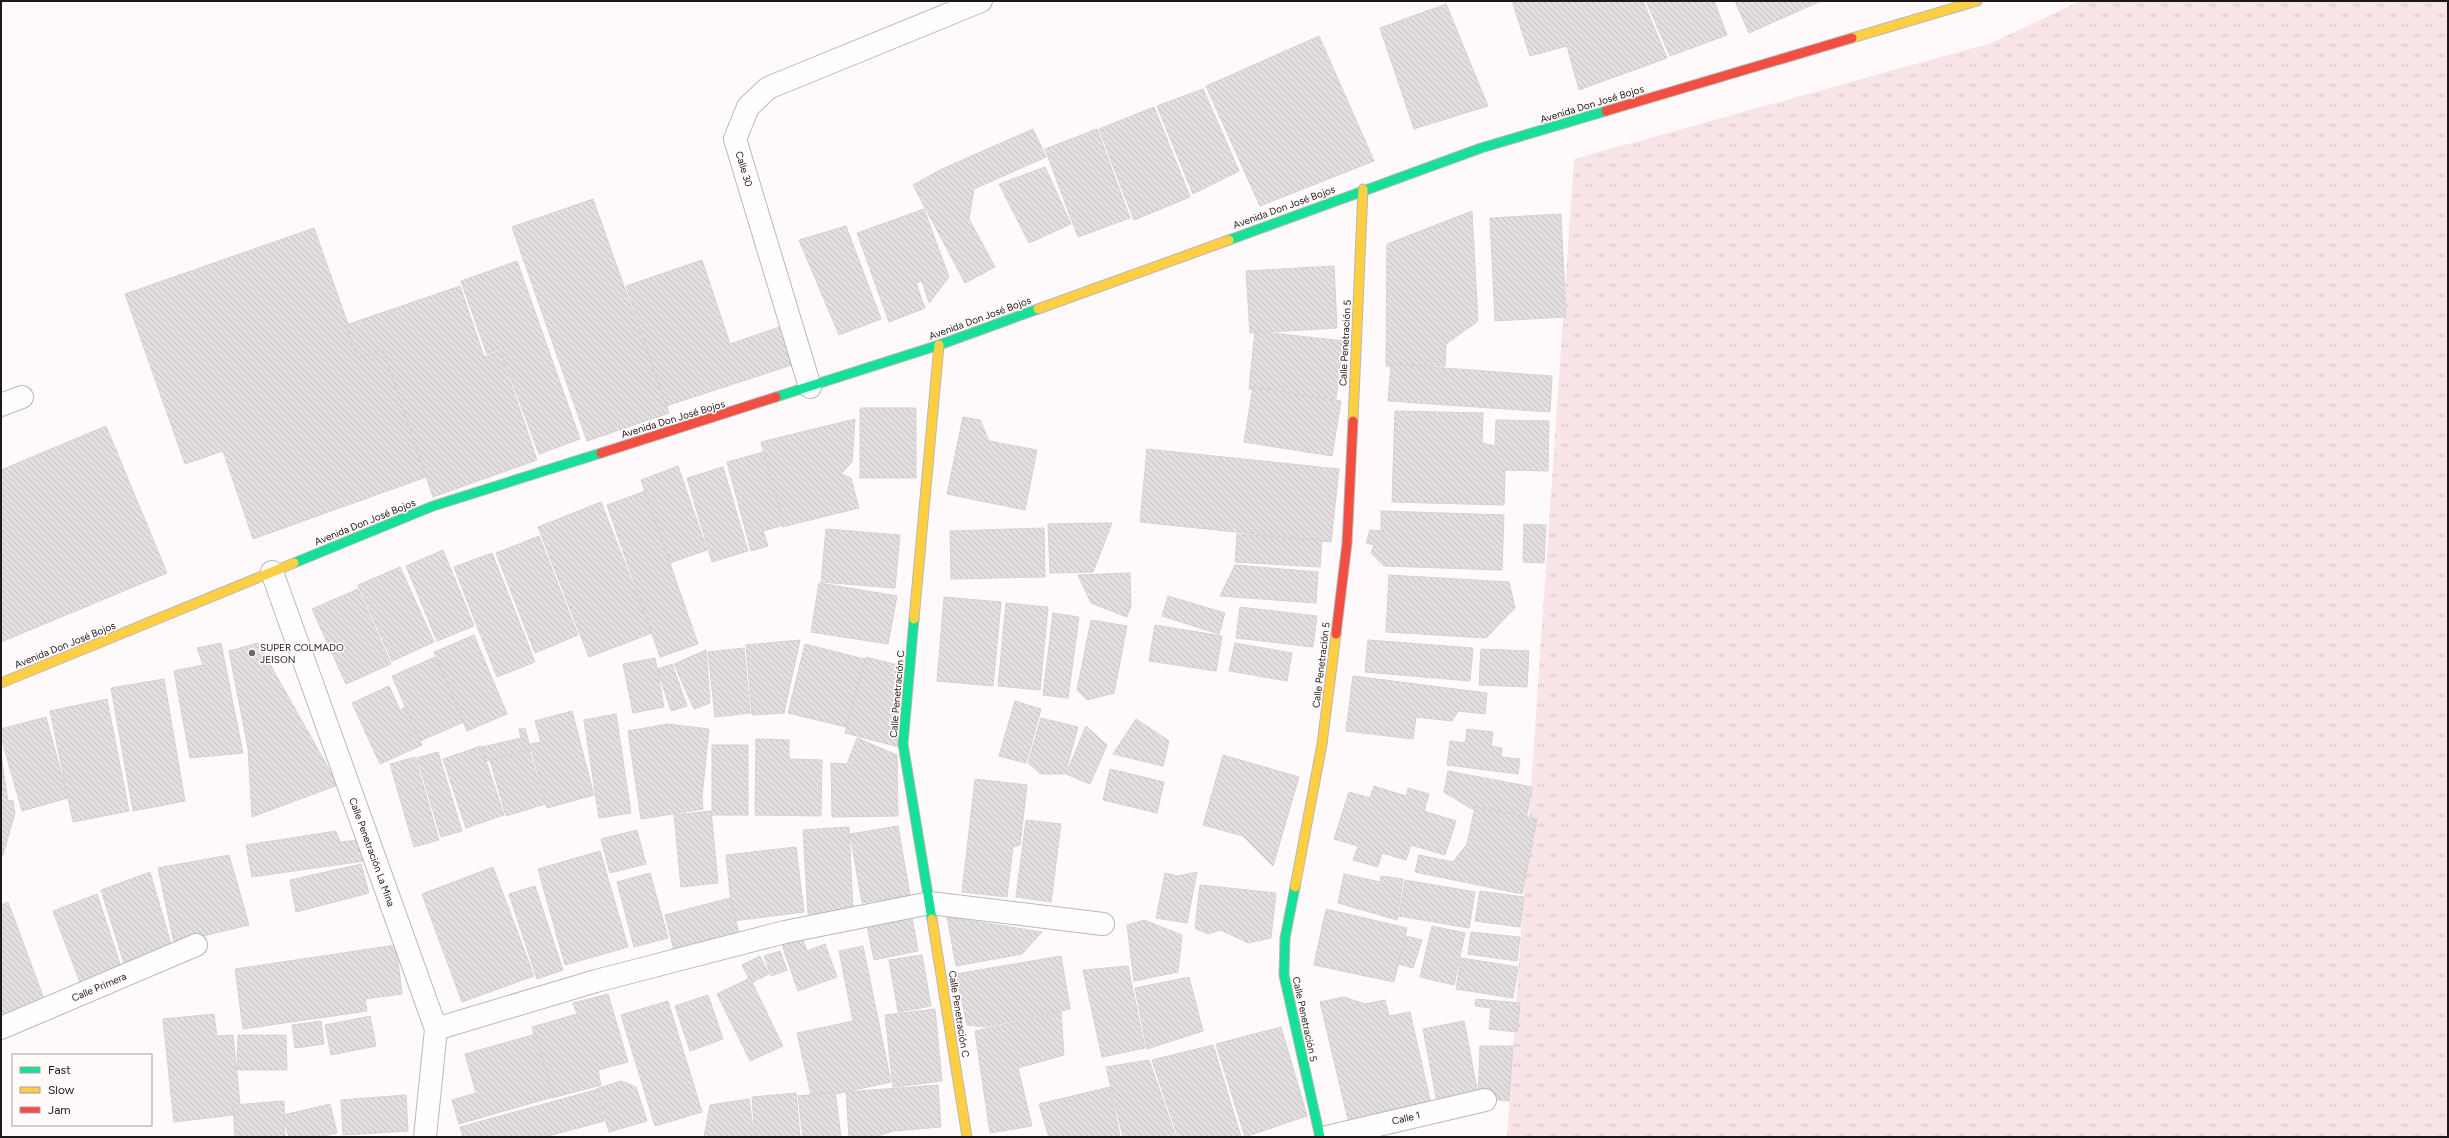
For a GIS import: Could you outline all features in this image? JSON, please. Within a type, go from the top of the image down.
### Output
[{"type":"street","name":"Calle 30","points":[[810,387],[735,139],[748,107],[768,88],[981,1]]},
{"type":"street","name":"Avenida Don José Bojos","points":[[1,683],[433,506],[939,345],[1364,189],[1481,148],[1977,1]]},
{"type":"street","name":"Calle Penetración 5","points":[[1320,1137],[1284,975],[1285,938],[1322,744],[1347,543],[1364,189]]},
{"type":"street","name":"Calle Penetración C","points":[[939,345],[904,744],[967,1137]]},
{"type":"street","points":[[1,405],[22,397]]},
{"type":"street","name":"Calle Penetración La Mina","points":[[272,572],[436,1029],[425,1137]]},
{"type":"street","points":[[436,1029],[596,981],[778,934],[930,903],[1103,924]]},
{"type":"street","name":"Calle Primera","points":[[1,1028],[196,945]]},
{"type":"street","name":"Calle 1","points":[[1327,1137],[1485,1100]]},
{"type":"green space","points":[[2080,1],[2448,1],[2448,1137],[1507,1137],[1574,159],[1991,43]]},
{"type":"building","points":[[1512,1],[1643,1],[1667,58],[1579,90],[1567,46],[1530,56]]},
{"type":"building","points":[[1646,1],[1714,1],[1727,35],[1670,56]]},
{"type":"building","points":[[1735,1],[1821,1],[1749,33]]},
{"type":"building","points":[[1446,4],[1488,106],[1414,129],[1380,28]]},
{"type":"building","points":[[1319,36],[1374,161],[1260,206],[1206,86]]},
{"type":"building","points":[[1203,89],[1239,171],[1193,194],[1157,106]]},
{"type":"building","points":[[1154,107],[1190,197],[1134,220],[1099,129]]},
{"type":"building","points":[[1033,129],[1046,157],[974,189],[969,219],[995,267],[965,283],[913,185],[942,169]]},
{"type":"building","points":[[1097,129],[1130,218],[1078,237],[1045,149]]},
{"type":"building","points":[[1045,167],[1071,224],[1029,243],[999,184]]},
{"type":"building","points":[[593,199],[669,413],[587,441],[512,227]]},
{"type":"building","points":[[924,209],[949,277],[929,303],[922,281],[916,283],[925,308],[889,322],[857,233]]},
{"type":"building","points":[[1472,211],[1478,321],[1446,344],[1445,366],[1386,366],[1387,244]]},
{"type":"building","points":[[1561,214],[1566,317],[1495,321],[1490,218]]},
{"type":"building","points":[[846,226],[881,319],[839,335],[799,240]]},
{"type":"building","points":[[314,228],[359,355],[384,346],[429,476],[253,539],[223,451],[185,464],[125,294]]},
{"type":"building","points":[[702,260],[730,344],[782,326],[795,364],[666,406],[626,286]]},
{"type":"building","points":[[517,261],[580,439],[539,454],[500,349],[487,354],[461,281]]},
{"type":"building","points":[[1334,266],[1337,328],[1250,333],[1246,271]]},
{"type":"building","points":[[460,286],[484,357],[500,351],[537,460],[433,497],[383,350],[357,358],[346,325]]},
{"type":"building","points":[[1255,331],[1343,341],[1336,399],[1249,389]]},
{"type":"building","points":[[1391,364],[1552,376],[1550,412],[1388,401]]},
{"type":"building","points":[[1253,387],[1341,401],[1332,456],[1244,442]]},
{"type":"building","points":[[860,408],[916,408],[916,478],[860,478]]},
{"type":"building","points":[[1395,411],[1483,413],[1482,443],[1495,446],[1496,420],[1549,421],[1548,471],[1505,470],[1504,505],[1392,502]]},
{"type":"building","points":[[963,417],[980,420],[989,441],[1037,450],[1025,510],[947,494]]},
{"type":"building","points":[[855,419],[852,462],[841,474],[851,478],[859,508],[782,527],[761,442]]},
{"type":"building","points":[[106,426],[167,573],[1,642],[1,470]]},
{"type":"building","points":[[1147,449],[1339,469],[1331,542],[1140,522]]},
{"type":"building","points":[[764,452],[784,525],[763,531],[768,546],[751,551],[727,462]]},
{"type":"building","points":[[678,466],[707,550],[670,563],[641,480]]},
{"type":"building","points":[[723,467],[748,551],[712,562],[687,478]]},
{"type":"building","points":[[645,491],[698,644],[660,657],[607,505]]},
{"type":"building","points":[[601,502],[652,633],[589,657],[538,527]]},
{"type":"building","points":[[1381,511],[1504,515],[1502,570],[1384,566],[1371,553],[1374,545],[1366,543],[1370,530],[1381,531]]},
{"type":"building","points":[[1112,523],[1093,572],[1050,573],[1048,524]]},
{"type":"building","points":[[1524,524],[1546,525],[1544,563],[1523,562]]},
{"type":"building","points":[[1044,528],[1045,577],[951,579],[950,531]]},
{"type":"building","points":[[826,529],[900,535],[895,588],[821,582]]},
{"type":"building","points":[[1237,534],[1322,540],[1320,567],[1235,562]]},
{"type":"building","points":[[539,536],[578,635],[535,653],[496,553]]},
{"type":"building","points":[[443,550],[474,626],[437,641],[406,566]]},
{"type":"building","points":[[492,553],[535,662],[497,677],[454,567]]},
{"type":"building","points":[[1235,565],[1318,572],[1316,603],[1220,596]]},
{"type":"building","points":[[400,567],[434,642],[392,661],[358,585]]},
{"type":"building","points":[[1130,573],[1131,606],[1127,617],[1091,603],[1078,575]]},
{"type":"building","points":[[1389,575],[1509,582],[1515,608],[1486,638],[1386,632]]},
{"type":"building","points":[[819,583],[897,596],[888,644],[811,632]]},
{"type":"building","points":[[358,589],[391,664],[346,684],[312,609]]},
{"type":"building","points":[[1168,596],[1225,613],[1219,634],[1162,616]]},
{"type":"building","points":[[944,597],[1001,602],[993,686],[937,681]]},
{"type":"building","points":[[1006,603],[1048,607],[1040,690],[998,686]]},
{"type":"building","points":[[1240,607],[1317,616],[1313,647],[1236,638]]},
{"type":"building","points":[[1053,613],[1079,617],[1068,698],[1043,695]]},
{"type":"building","points":[[1091,620],[1127,626],[1114,693],[1087,700],[1077,690]]},
{"type":"building","points":[[1155,625],[1222,636],[1216,671],[1149,661]]},
{"type":"building","points":[[474,635],[507,714],[467,731],[434,652]]},
{"type":"building","points":[[800,640],[784,713],[752,715],[746,645]]},
{"type":"building","points":[[1368,640],[1473,648],[1470,681],[1365,672]]},
{"type":"building","points":[[221,643],[243,753],[190,758],[174,671],[203,665],[197,648]]},
{"type":"building","points":[[258,643],[338,785],[252,817],[248,748],[229,651]]},
{"type":"building","points":[[1235,643],[1292,653],[1287,681],[1229,671]]},
{"type":"building","points":[[805,644],[868,660],[850,728],[788,713]]},
{"type":"building","points":[[744,648],[750,713],[715,717],[708,652]]},
{"type":"building","points":[[1481,649],[1529,651],[1527,687],[1479,685]]},
{"type":"building","points":[[706,650],[710,703],[694,709],[674,664]]},
{"type":"building","points":[[435,657],[464,722],[420,741],[392,676]]},
{"type":"building","points":[[866,657],[902,666],[894,694],[899,747],[845,733]]},
{"type":"building","points":[[655,658],[664,707],[633,713],[623,664]]},
{"type":"building","points":[[672,664],[687,706],[671,711],[657,669]]},
{"type":"building","points":[[1353,676],[1487,693],[1485,714],[1458,711],[1452,721],[1416,717],[1413,739],[1346,731]]},
{"type":"building","points":[[164,679],[185,801],[133,811],[111,688]]},
{"type":"building","points":[[389,686],[400,710],[405,707],[422,745],[380,764],[352,703]]},
{"type":"building","points":[[107,699],[129,811],[73,822],[50,711]]},
{"type":"building","points":[[1015,701],[1041,709],[1026,763],[999,756]]},
{"type":"building","points":[[572,711],[594,795],[547,808],[530,744],[541,742],[535,721]]},
{"type":"building","points":[[616,714],[631,813],[599,818],[584,720]]},
{"type":"building","points":[[46,717],[68,798],[22,811],[1,737],[1,729]]},
{"type":"building","points":[[1041,718],[1078,727],[1065,774],[1041,774],[1028,763]]},
{"type":"building","points":[[1136,719],[1169,741],[1163,766],[1113,754]]},
{"type":"building","points":[[668,724],[709,729],[702,797],[703,809],[641,819],[628,731]]},
{"type":"building","points":[[1086,726],[1107,745],[1090,784],[1066,774]]},
{"type":"building","points":[[525,728],[531,751],[485,761],[482,747],[521,738],[519,729]]},
{"type":"building","points":[[1467,729],[1493,732],[1491,746],[1502,748],[1501,757],[1520,759],[1518,774],[1447,765],[1450,741],[1465,743]]},
{"type":"building","points":[[857,738],[897,755],[898,816],[832,817],[831,763],[847,764]]},
{"type":"building","points":[[756,739],[789,740],[789,759],[822,760],[821,816],[755,815]]},
{"type":"building","points":[[712,745],[748,745],[748,815],[712,815]]},
{"type":"building","points":[[481,746],[504,815],[466,828],[443,759]]},
{"type":"building","points":[[529,749],[545,804],[506,816],[490,760]]},
{"type":"building","points":[[438,752],[462,831],[441,837],[417,758]]},
{"type":"building","points":[[1,755],[8,801],[13,800],[15,813],[3,855],[1,855]]},
{"type":"building","points":[[1223,755],[1299,777],[1273,866],[1243,836],[1203,825]]},
{"type":"building","points":[[415,757],[439,840],[414,847],[390,764]]},
{"type":"building","points":[[1110,769],[1164,782],[1157,813],[1103,800]]},
{"type":"building","points":[[1448,771],[1532,787],[1526,819],[1470,808],[1444,792]]},
{"type":"building","points":[[975,779],[1027,785],[1020,845],[1013,847],[1007,897],[962,892]]},
{"type":"building","points":[[1374,786],[1406,796],[1408,788],[1429,794],[1424,811],[1456,821],[1445,855],[1411,845],[1406,860],[1382,853],[1378,867],[1353,860],[1358,846],[1334,839],[1349,792],[1370,798]]},
{"type":"building","points":[[1475,807],[1537,819],[1522,894],[1415,872],[1419,855],[1453,862],[1467,844]]},
{"type":"building","points":[[711,811],[718,883],[681,887],[674,815]]},
{"type":"building","points":[[1026,820],[1061,824],[1051,902],[1016,897]]},
{"type":"building","points":[[898,826],[910,895],[862,903],[850,834]]},
{"type":"building","points":[[849,827],[853,912],[808,914],[803,830]]},
{"type":"building","points":[[637,830],[646,864],[610,873],[601,839]]},
{"type":"building","points":[[336,831],[340,842],[359,840],[364,861],[252,877],[246,845]]},
{"type":"building","points":[[796,847],[804,912],[733,921],[726,855]]},
{"type":"building","points":[[600,851],[628,947],[565,965],[538,869]]},
{"type":"building","points":[[229,855],[249,925],[174,943],[158,868]]},
{"type":"building","points":[[361,864],[369,893],[296,912],[290,880]]},
{"type":"building","points":[[493,867],[534,976],[462,1002],[422,894]]},
{"type":"building","points":[[150,872],[171,944],[124,963],[101,890]]},
{"type":"building","points":[[1197,872],[1187,923],[1156,918],[1165,873],[1178,876]]},
{"type":"building","points":[[650,873],[668,938],[634,947],[617,882]]},
{"type":"building","points":[[1344,874],[1380,882],[1381,876],[1403,879],[1397,920],[1338,903]]},
{"type":"building","points":[[1405,880],[1475,892],[1469,928],[1399,916]]},
{"type":"building","points":[[1200,885],[1276,893],[1271,938],[1248,943],[1221,930],[1208,934],[1195,928]]},
{"type":"building","points":[[535,886],[563,970],[537,979],[509,894]]},
{"type":"building","points":[[1480,891],[1524,897],[1520,927],[1475,921]]},
{"type":"building","points":[[97,894],[121,967],[81,985],[53,911]]},
{"type":"building","points":[[730,898],[741,941],[676,959],[665,915]]},
{"type":"building","points":[[8,902],[44,999],[1,1019],[1,905]]},
{"type":"building","points":[[1326,909],[1407,928],[1394,982],[1314,965]]},
{"type":"building","points":[[912,917],[918,951],[874,960],[867,926]]},
{"type":"building","points":[[947,917],[1042,932],[1022,954],[956,966]]},
{"type":"building","points":[[1144,920],[1182,935],[1178,972],[1134,981],[1127,925]]},
{"type":"building","points":[[1432,926],[1465,933],[1454,985],[1420,977]]},
{"type":"building","points":[[800,932],[807,951],[825,944],[837,977],[798,991],[780,939]]},
{"type":"building","points":[[1471,932],[1520,937],[1517,961],[1468,954]]},
{"type":"building","points":[[1406,936],[1422,940],[1413,968],[1398,964]]},
{"type":"building","points":[[396,945],[402,994],[365,999],[367,1011],[243,1029],[235,969]]},
{"type":"building","points":[[863,946],[891,1082],[812,1099],[797,1033],[853,1021],[839,951]]},
{"type":"building","points":[[780,951],[787,970],[771,976],[764,956]]},
{"type":"building","points":[[922,955],[931,1006],[898,1012],[889,960]]},
{"type":"building","points":[[760,956],[769,974],[751,983],[742,965]]},
{"type":"building","points":[[1061,956],[1070,1009],[985,1027],[967,1025],[956,974]]},
{"type":"building","points":[[1461,958],[1518,967],[1513,998],[1456,989]]},
{"type":"building","points":[[1128,966],[1145,1048],[1102,1057],[1083,970]]},
{"type":"building","points":[[1189,977],[1203,1031],[1147,1049],[1135,988]]},
{"type":"building","points":[[750,978],[783,1046],[750,1061],[717,994]]},
{"type":"building","points":[[608,994],[628,1062],[598,1070],[601,1085],[552,1098],[532,1027],[577,1014],[573,1003]]},
{"type":"building","points":[[708,995],[723,1039],[690,1051],[675,1006]]},
{"type":"building","points":[[1344,997],[1365,1004],[1385,1000],[1389,1016],[1410,1012],[1431,1104],[1349,1124],[1320,1002]]},
{"type":"building","points":[[1476,999],[1520,1003],[1517,1032],[1489,1029],[1491,1008],[1475,1006]]},
{"type":"building","points":[[668,1001],[702,1112],[655,1126],[621,1015]]},
{"type":"building","points":[[935,1009],[942,1081],[893,1087],[885,1015]]},
{"type":"building","points":[[1061,1012],[1064,1055],[1018,1068],[1032,1126],[990,1133],[975,1031]]},
{"type":"building","points":[[214,1014],[217,1036],[233,1035],[241,1114],[174,1122],[163,1019]]},
{"type":"building","points":[[370,1016],[376,1046],[331,1055],[325,1025]]},
{"type":"building","points":[[321,1021],[324,1044],[295,1048],[292,1025]]},
{"type":"building","points":[[1464,1021],[1478,1094],[1437,1102],[1423,1029]]},
{"type":"building","points":[[1281,1027],[1307,1116],[1245,1137],[1216,1044]]},
{"type":"building","points":[[536,1034],[553,1097],[459,1124],[452,1100],[476,1093],[465,1054]]},
{"type":"building","points":[[238,1035],[286,1035],[287,1070],[237,1070]]},
{"type":"building","points":[[1213,1045],[1241,1137],[1178,1137],[1152,1060]]},
{"type":"building","points":[[1480,1046],[1513,1046],[1509,1101],[1478,1098]]},
{"type":"building","points":[[1149,1060],[1176,1137],[1123,1137],[1106,1067]]},
{"type":"building","points":[[621,1081],[636,1087],[647,1121],[609,1132],[596,1089]]},
{"type":"building","points":[[938,1085],[941,1127],[893,1131],[875,1137],[849,1137],[846,1092]]},
{"type":"building","points":[[1110,1087],[1120,1137],[1049,1137],[1039,1104]]},
{"type":"building","points":[[595,1090],[604,1121],[545,1137],[463,1137],[460,1127]]},
{"type":"building","points":[[835,1092],[841,1137],[803,1137],[798,1096]]},
{"type":"building","points":[[796,1093],[800,1137],[755,1137],[752,1097]]},
{"type":"building","points":[[406,1095],[408,1131],[343,1135],[341,1100]]},
{"type":"building","points":[[749,1099],[754,1137],[704,1137],[710,1105]]},
{"type":"building","points":[[284,1101],[285,1137],[235,1137],[233,1105]]},
{"type":"building","points":[[330,1104],[337,1133],[319,1137],[289,1137],[283,1115]]},
{"type":"traffic: fast","points":[[1229,240],[1481,148],[1606,111]]},
{"type":"traffic: fast","points":[[776,397],[939,345],[1038,309]]},
{"type":"traffic: fast","points":[[294,563],[433,506],[601,453]]},
{"type":"traffic: fast","points":[[914,619],[903,744],[932,919]]},
{"type":"traffic: fast","points":[[1295,887],[1285,938],[1284,975],[1320,1137]]},
{"type":"traffic: slow","points":[[1852,38],[1977,1]]},
{"type":"traffic: slow","points":[[1353,421],[1363,189]]},
{"type":"traffic: slow","points":[[1038,309],[1229,240]]},
{"type":"traffic: slow","points":[[914,619],[939,345]]},
{"type":"traffic: slow","points":[[1,683],[294,563]]},
{"type":"traffic: slow","points":[[1295,887],[1322,744],[1336,634]]},
{"type":"traffic: slow","points":[[932,919],[967,1137]]},
{"type":"traffic: jam","points":[[1606,111],[1852,38]]},
{"type":"traffic: jam","points":[[601,453],[776,397]]},
{"type":"traffic: jam","points":[[1336,634],[1347,543],[1353,421]]},
{"type":"place","name":"SUPER COLMADO JEISON","points":[[252,653]]}]
